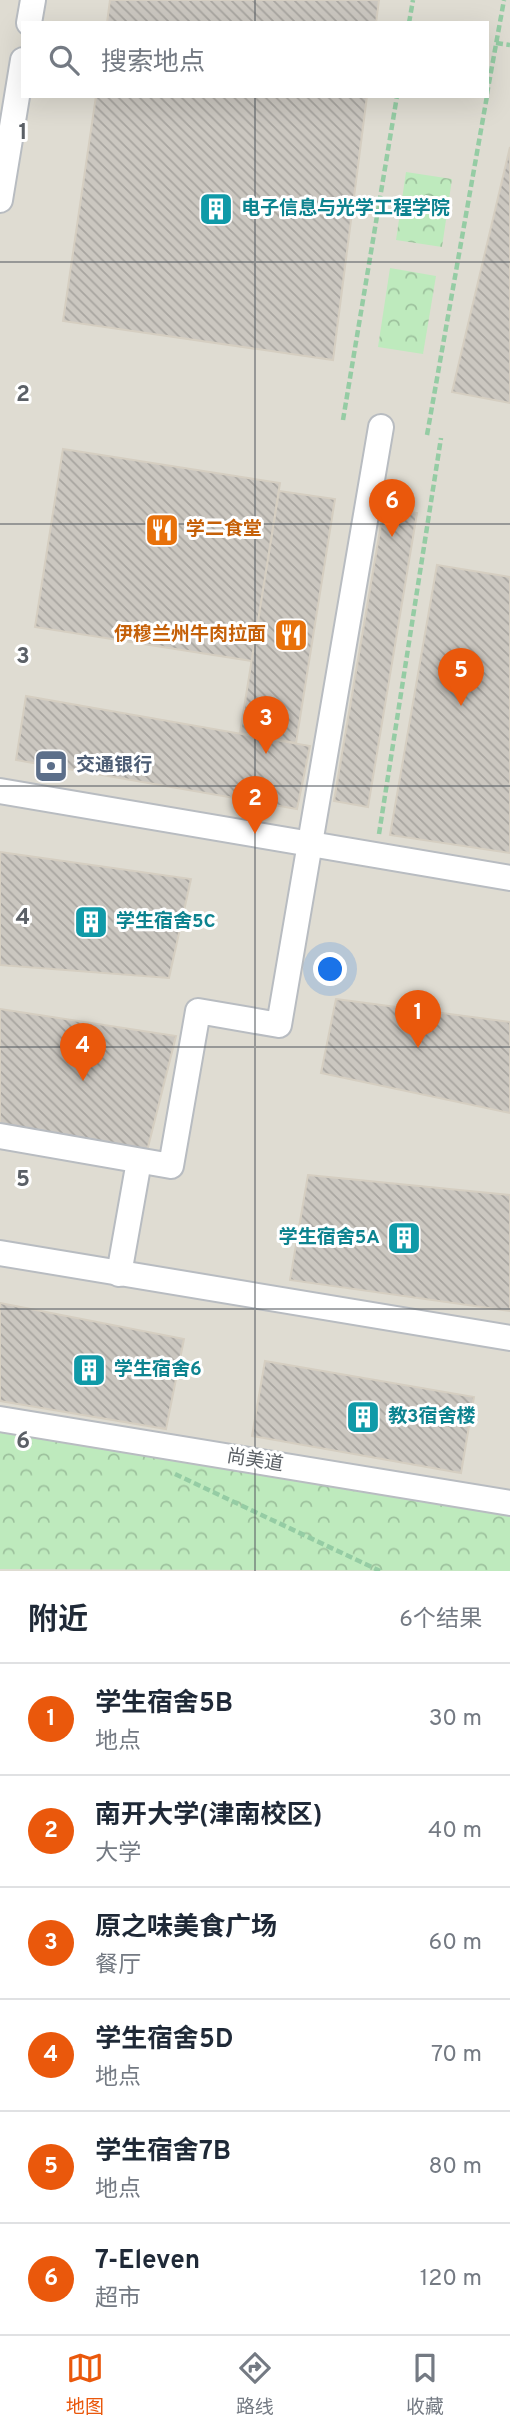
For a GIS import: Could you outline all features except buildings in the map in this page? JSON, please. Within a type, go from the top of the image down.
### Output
[{"type":"street","points":[[29,21],[33,0]]},
{"type":"street","points":[[0,200],[21,73]]},
{"type":"street","points":[[0,1136],[171,1166],[198,1011],[279,1025],[381,427]]},
{"type":"street","points":[[0,791],[510,878]]},
{"type":"street","points":[[119,1274],[139,1161]]},
{"type":"street","points":[[0,1253],[510,1338]]},
{"type":"street","name":"尚美道","points":[[0,1419],[510,1503]]},
{"type":"path","points":[[409,21],[413,0]]},
{"type":"path","points":[[489,83],[504,0]]},
{"type":"path","points":[[496,43],[510,45]]},
{"type":"path","points":[[343,421],[397,98]]},
{"type":"path","points":[[427,435],[486,98]]},
{"type":"path","points":[[376,856],[441,438]]},
{"type":"path","points":[[174,1474],[380,1571]]},
{"type":"shaded area","points":[[0,0],[510,0],[510,1571],[0,1571]]},
{"type":"green space","points":[[406,172],[452,179],[442,247],[396,240]]},
{"type":"green space","points":[[390,268],[436,276],[423,354],[378,347]]},
{"type":"green space","points":[[0,1425],[510,1516],[510,1571],[0,1569]]},
{"type":"place","name":"电子信息与光学工程学院","points":[[216,209]]},
{"type":"place","name":"学二食堂","points":[[162,530]]},
{"type":"place","name":"7-Eleven","points":[[392,537]]},
{"type":"place","name":"伊穆兰州牛肉拉面","points":[[291,635]]},
{"type":"place","name":"学生宿舍7B","points":[[461,706]]},
{"type":"place","name":"原之味美食广场","points":[[266,754]]},
{"type":"place","name":"交通银行","points":[[51,766]]},
{"type":"place","name":"南开大学(津南校区)","points":[[255,834]]},
{"type":"place","name":"学生宿舍5C","points":[[91,922]]},
{"type":"place","name":"学生宿舍5B","points":[[418,1048]]},
{"type":"place","name":"学生宿舍5D","points":[[83,1081]]},
{"type":"place","name":"学生宿舍5A","points":[[404,1238]]},
{"type":"place","name":"学生宿舍6","points":[[89,1370]]},
{"type":"place","name":"教3宿舍楼","points":[[363,1417]]}]
